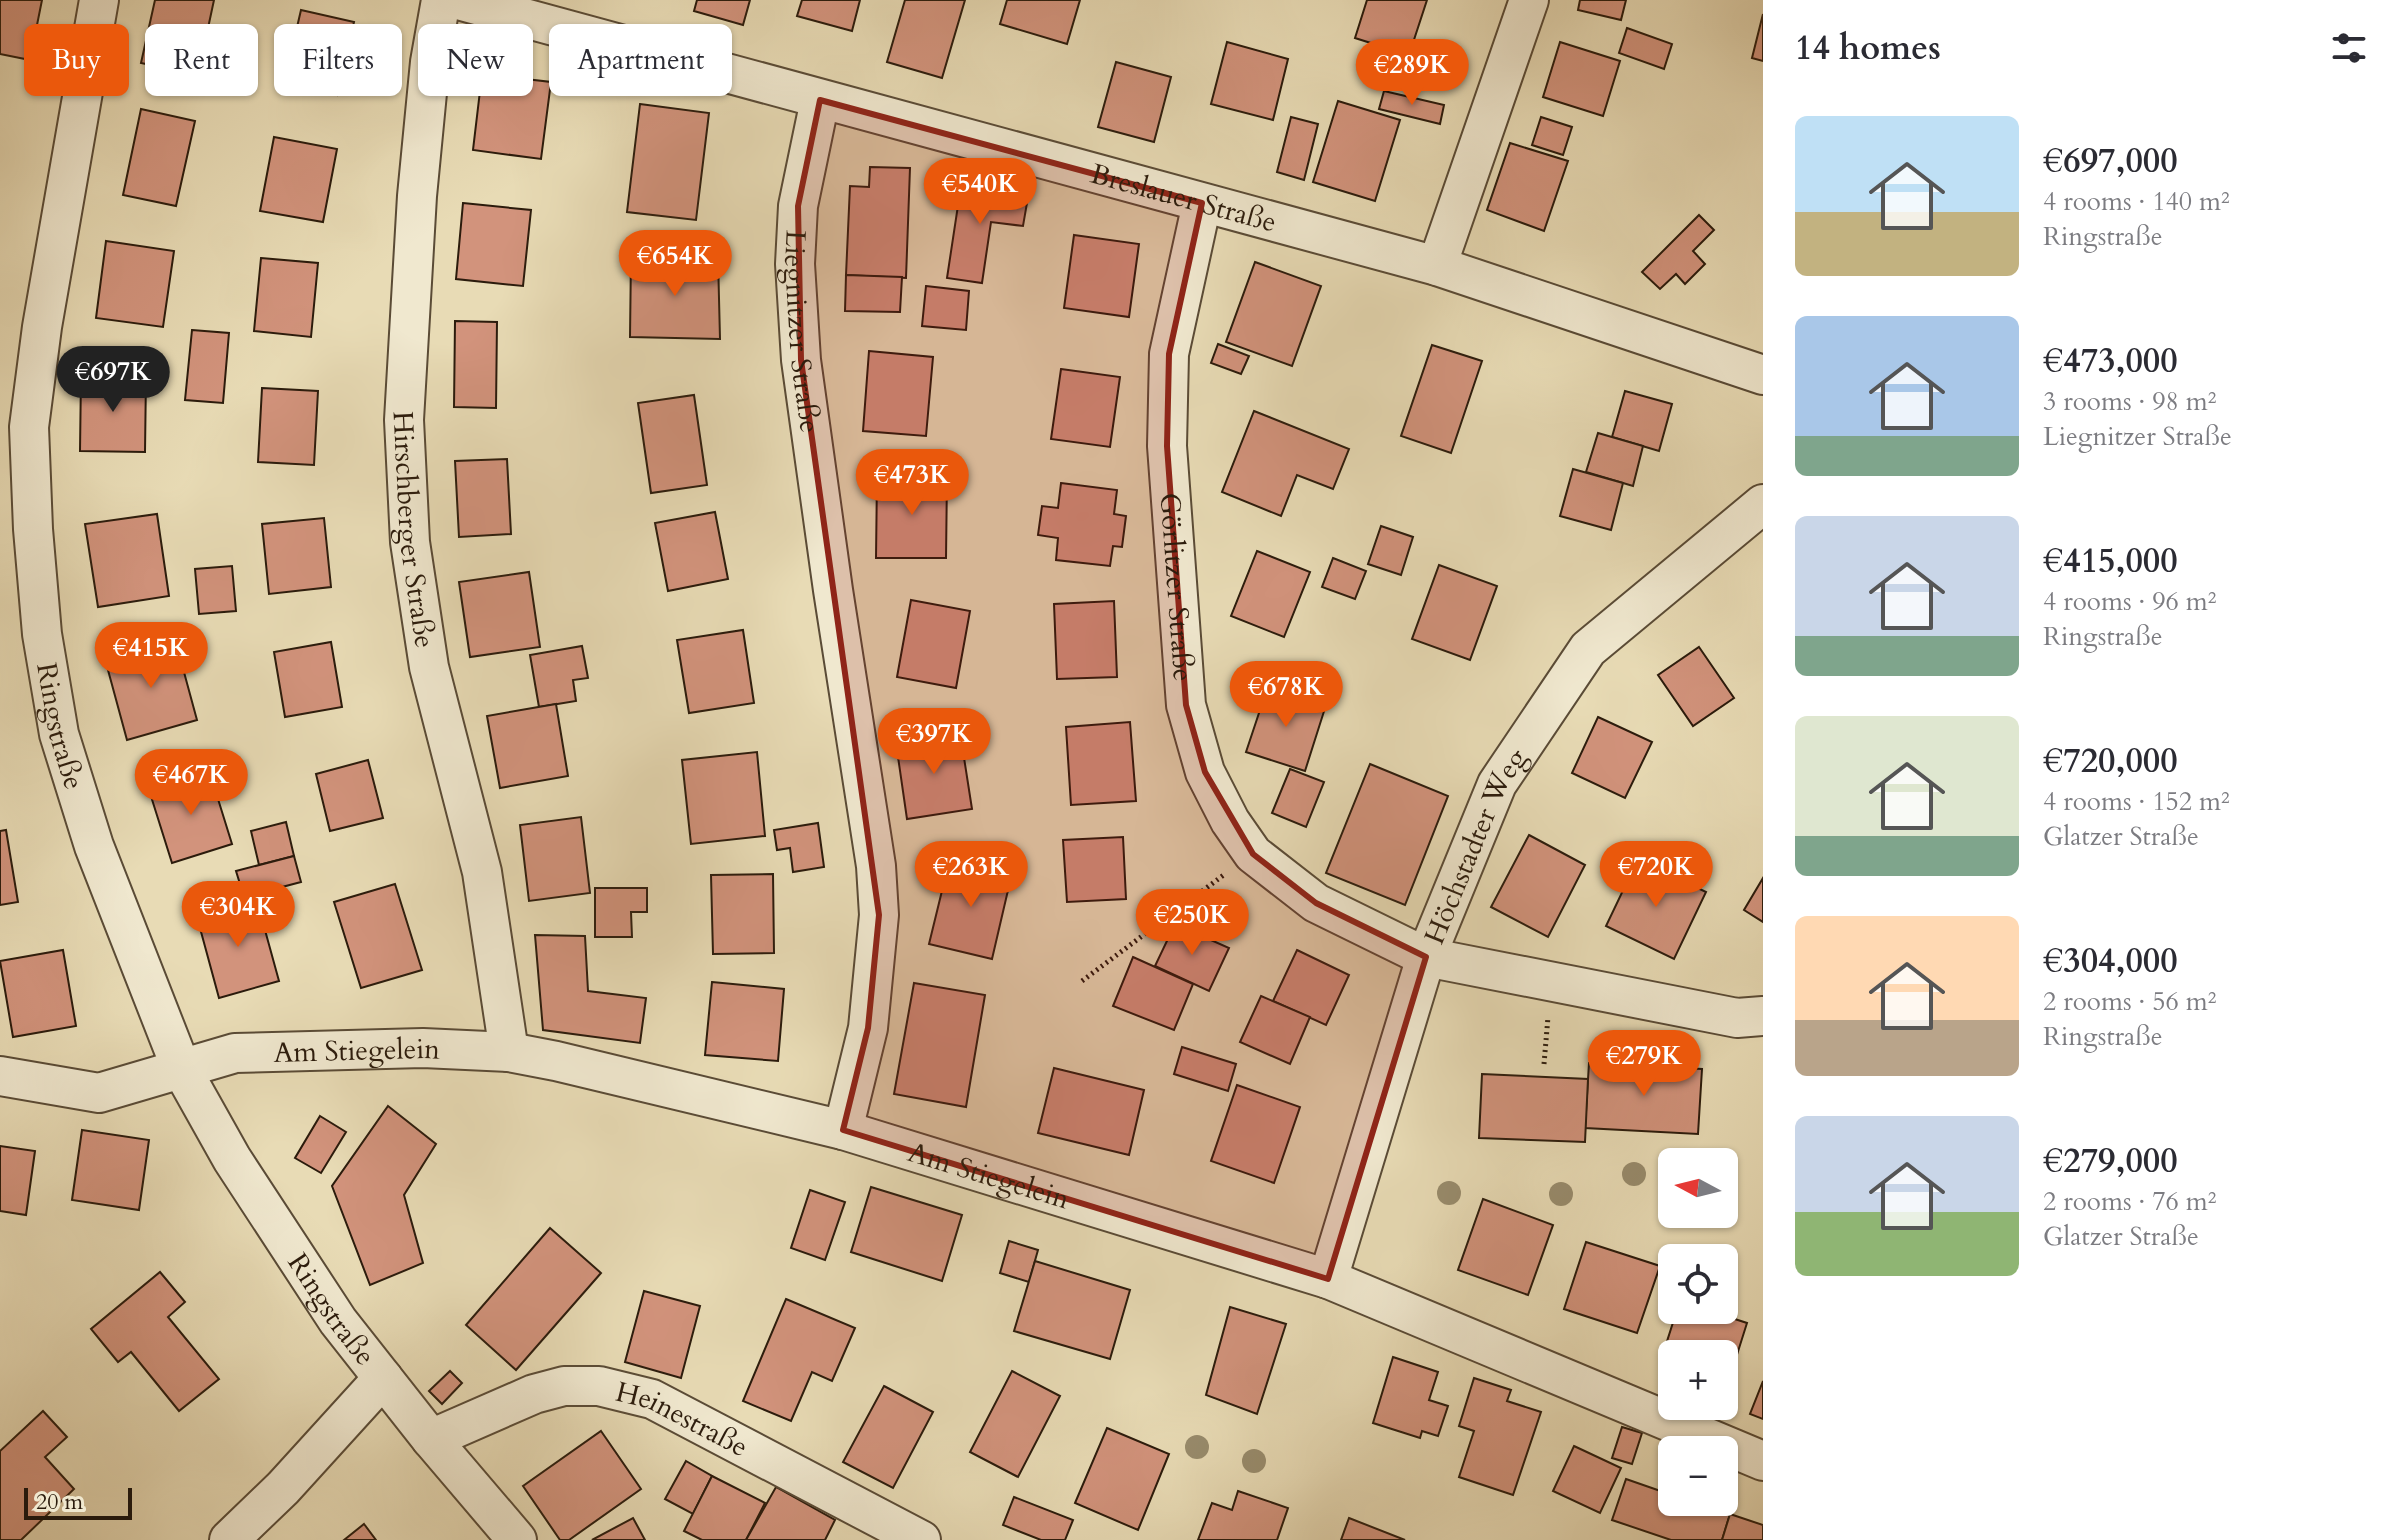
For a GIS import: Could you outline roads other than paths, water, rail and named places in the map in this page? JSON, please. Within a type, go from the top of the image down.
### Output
[{"type":"street","name":"Ringstraße","points":[[99,0],[42,327],[29,427],[33,529],[42,634],[59,734],[94,846],[181,1068],[232,1159],[338,1321],[505,1535]]},
{"type":"street","name":"Hirschberger Straße","points":[[441,0],[430,62],[417,196],[405,405],[410,542],[429,667],[482,872],[509,1052]]},
{"type":"street","name":"Breslauer Straße","points":[[458,0],[1437,266],[1763,375]]},
{"type":"street","points":[[1437,266],[1529,0]]},
{"type":"street","name":"Liegnitzer Straße","points":[[820,100],[798,206],[795,264],[801,360],[876,866],[879,915],[868,1028],[843,1130]]},
{"type":"street","name":"Görlitzer Straße","points":[[1202,203],[1169,354],[1167,446],[1186,705],[1205,772],[1230,821],[1253,854],[1316,903],[1426,957],[1737,1018],[1763,1016]]},
{"type":"street","name":"Höchstadter Weg","points":[[1328,1279],[1426,957],[1497,784],[1588,649],[1763,504]]},
{"type":"street","name":"Am Stiegelein","points":[[0,1076],[99,1093],[235,1053],[423,1048],[509,1052],[556,1061],[843,1130],[1328,1279],[1763,1461]]},
{"type":"street","name":"Ringstraße","points":[[229,1540],[291,1479],[383,1378]]},
{"type":"street","name":"Heinestraße","points":[[431,1439],[534,1394],[564,1386],[599,1386],[652,1399],[921,1540]]}]
